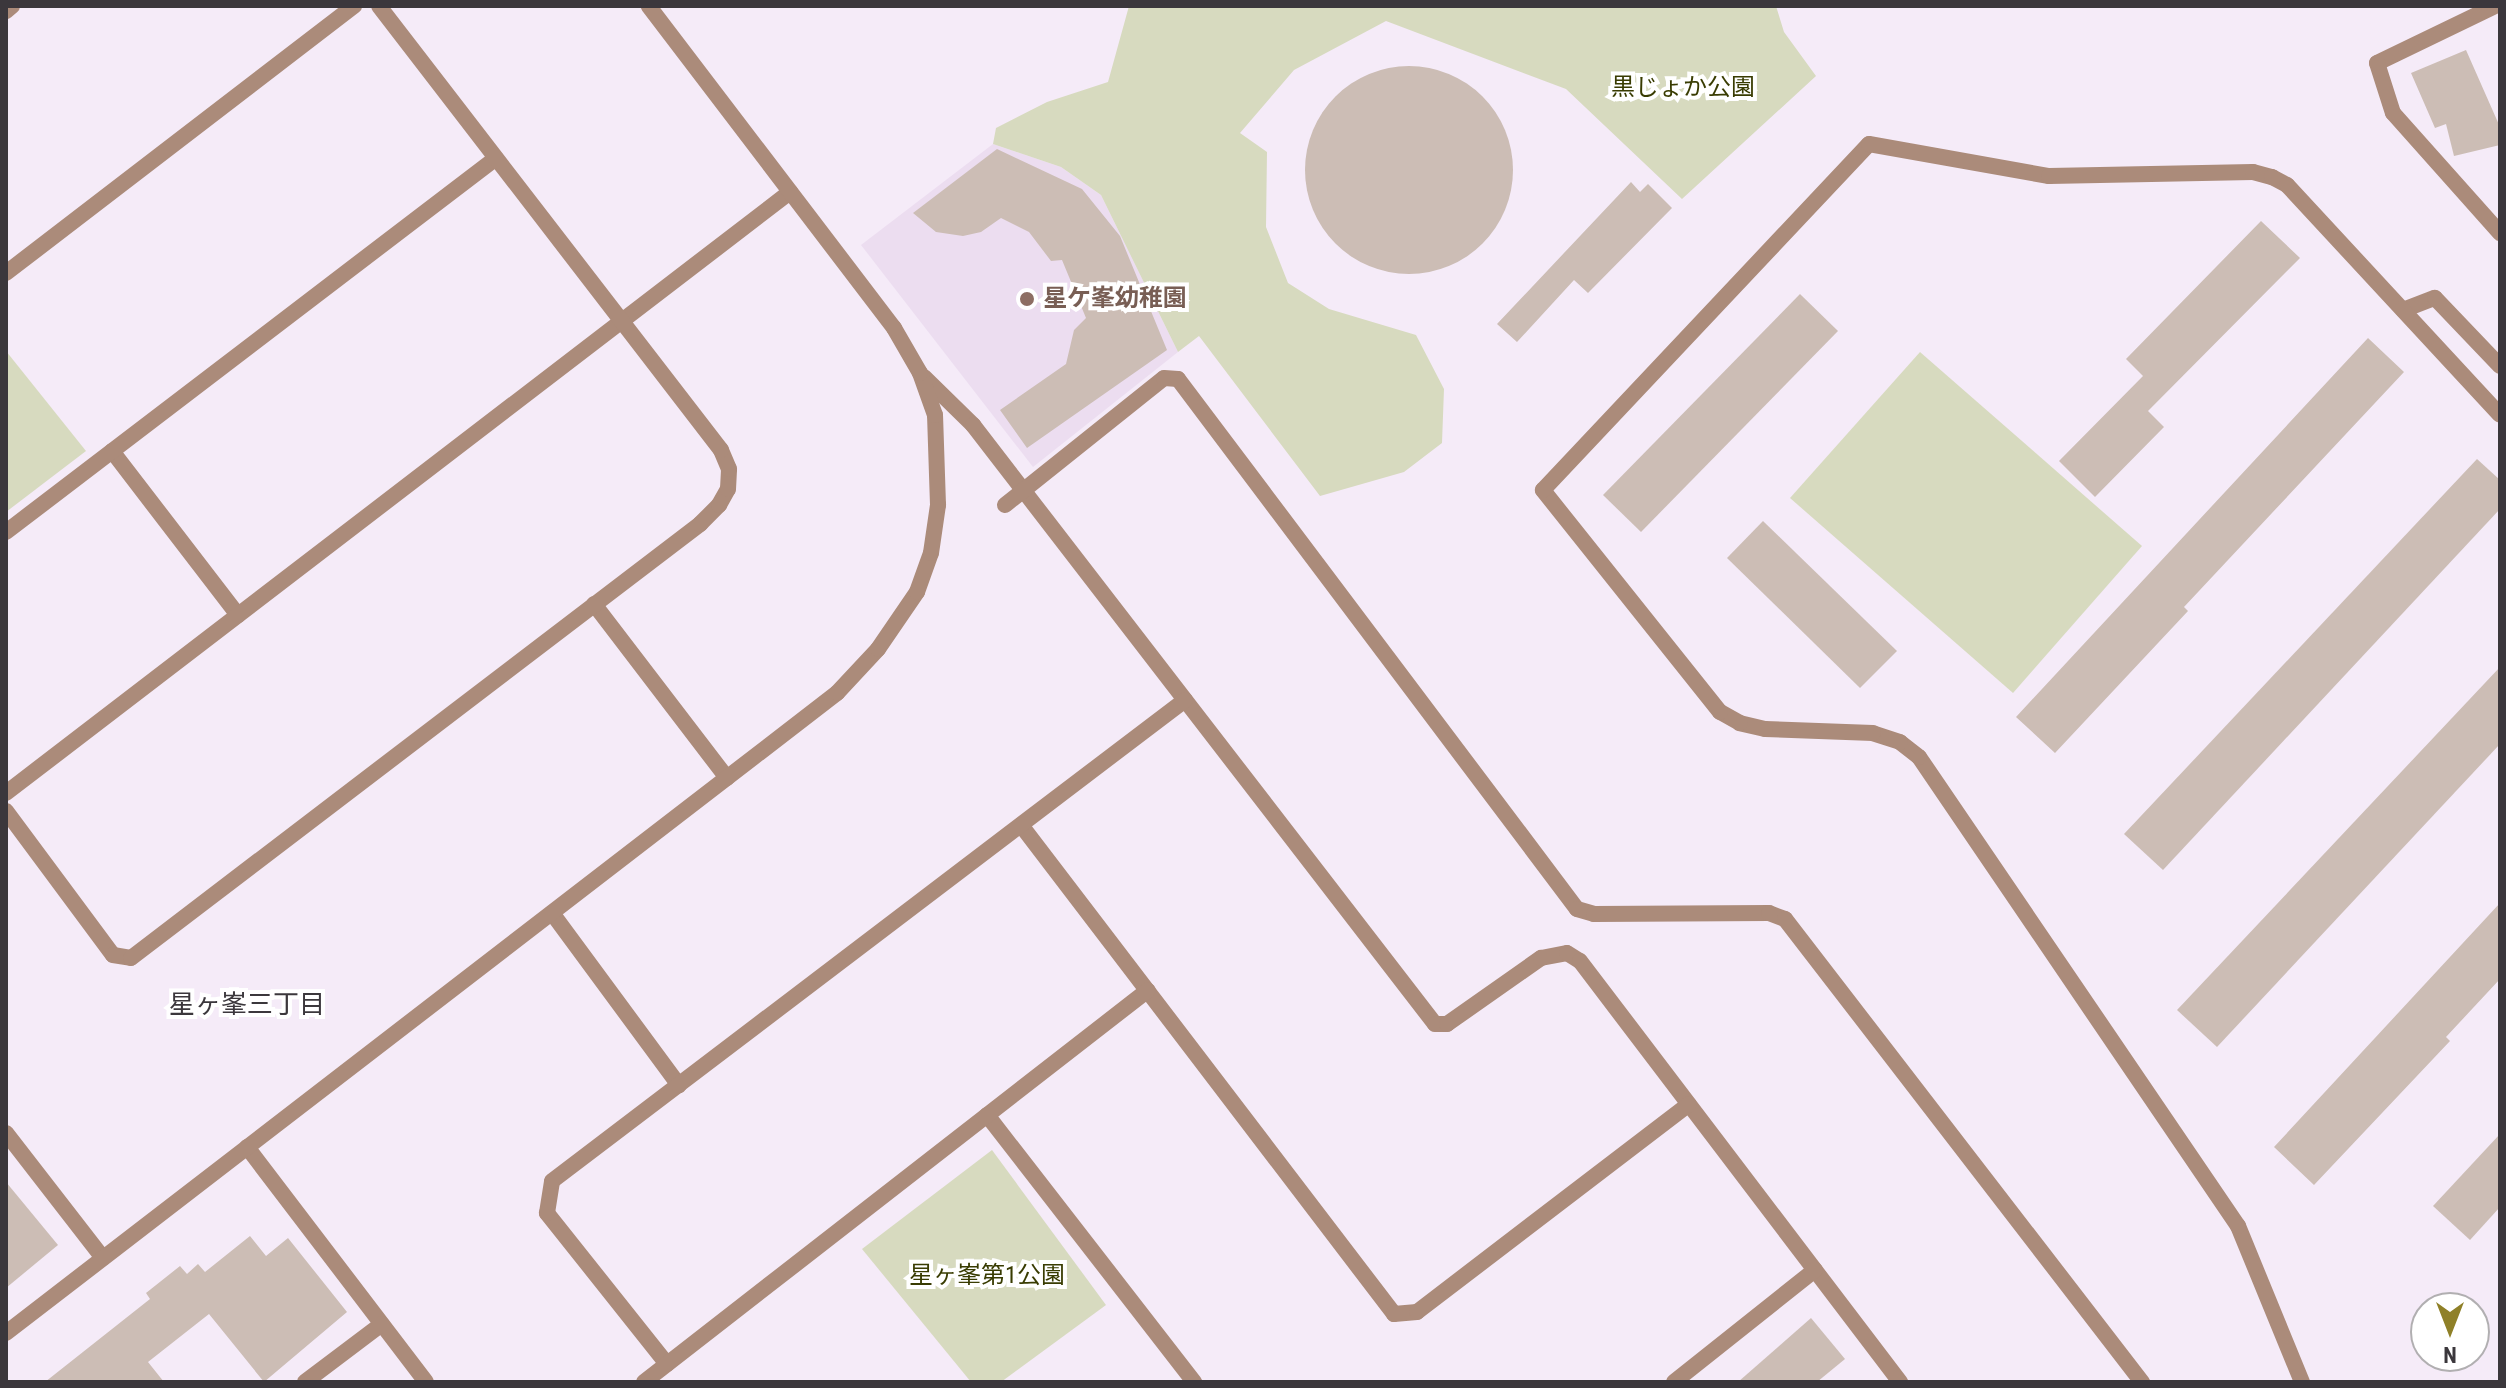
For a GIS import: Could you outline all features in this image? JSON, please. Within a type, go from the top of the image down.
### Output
[{"type":"street","points":[[6,11],[12,6]]},
{"type":"street","points":[[6,273],[354,6]]},
{"type":"street","points":[[6,811],[113,955],[131,958],[700,524],[719,505],[728,489],[729,469],[721,450],[379,6]]},
{"type":"street","points":[[6,1333],[837,693],[878,649],[917,592],[931,553],[938,505],[935,415],[920,373],[894,328],[649,6]]},
{"type":"street","points":[[2495,6],[2377,63],[2393,113],[2500,233]]},
{"type":"street","points":[[2302,1382],[2238,1226],[1919,757],[1900,742],[1873,733],[1765,729],[1740,723],[1720,712],[1543,490],[1869,144],[2049,176],[2253,172],[2272,177],[2287,185],[2500,415]]},
{"type":"street","points":[[6,532],[496,158]]},
{"type":"street","points":[[6,793],[790,192]]},
{"type":"street","points":[[2403,310],[2435,298],[2500,366]]},
{"type":"street","points":[[920,373],[973,425],[1435,1024],[1447,1024],[1541,958],[1567,953],[1580,961],[1900,1382]]},
{"type":"street","points":[[1005,505],[1164,378],[1178,379],[1577,909],[1594,914],[1769,913],[1785,919],[2142,1382]]},
{"type":"street","points":[[112,451],[238,615]]},
{"type":"street","points":[[594,604],[727,778]]},
{"type":"street","points":[[667,1364],[547,1213],[552,1181],[1185,700]]},
{"type":"street","points":[[1021,825],[1394,1314],[1417,1312],[1689,1104]]},
{"type":"street","points":[[552,913],[679,1085]]},
{"type":"street","points":[[644,1382],[1148,990]]},
{"type":"street","points":[[987,1115],[1194,1382]]},
{"type":"street","points":[[6,1133],[103,1258]]},
{"type":"street","points":[[247,1147],[426,1382]]},
{"type":"street","points":[[1674,1382],[1815,1270]]},
{"type":"street","points":[[305,1382],[382,1324]]},
{"type":"shaded area","name":"星ケ峯幼稚園","points":[[993,144],[1061,167],[1101,195],[1178,352],[1033,467],[861,245]]},
{"type":"green space","name":"黒じょか公園","points":[[1129,6],[1776,6],[1784,32],[1816,76],[1682,199],[1566,89],[1386,21],[1294,70],[1240,133],[1267,152],[1266,227],[1288,283],[1329,309],[1416,335],[1444,389],[1442,443],[1404,472],[1320,496],[1199,336],[1178,352],[1101,195],[1061,167],[993,144],[996,128],[1047,102],[1108,82]]},
{"type":"green space","points":[[6,351],[86,451],[6,512]]},
{"type":"green space","points":[[1920,352],[2142,546],[2013,693],[1790,498]]},
{"type":"green space","name":"星ヶ峯第1公園","points":[[992,1150],[1106,1305],[1001,1382],[971,1382],[862,1249]]},
{"type":"building","points":[[2466,50],[2500,127],[2500,145],[2454,156],[2446,124],[2435,128],[2411,73]]},
{"type":"building","points":[[1409,66],[1449,74],[1482,97],[1505,130],[1513,170],[1505,210],[1482,243],[1449,266],[1409,274],[1369,266],[1336,243],[1313,210],[1305,170],[1313,130],[1336,97],[1369,74]]},
{"type":"building","points":[[997,149],[1082,189],[1120,236],[1167,350],[1027,448],[1000,410],[1066,364],[1074,330],[1086,318],[1062,260],[1051,261],[1029,232],[1001,218],[981,232],[963,236],[936,232],[913,213]]},
{"type":"building","points":[[1631,182],[1640,192],[1648,184],[1672,208],[1588,293],[1574,280],[1517,342],[1497,324]]},
{"type":"building","points":[[2261,221],[2300,258],[2148,411],[2164,427],[2095,497],[2059,461],[2143,376],[2126,359]]},
{"type":"building","points":[[1800,294],[1838,331],[1641,532],[1603,495]]},
{"type":"building","points":[[2368,338],[2404,372],[2184,607],[2188,611],[2055,753],[2016,717]]},
{"type":"building","points":[[2477,459],[2500,480],[2500,509],[2163,870],[2124,834]]},
{"type":"building","points":[[1763,521],[1897,651],[1860,688],[1727,558]]},
{"type":"building","points":[[2500,667],[2500,744],[2217,1047],[2177,1010]]},
{"type":"building","points":[[2500,903],[2500,979],[2446,1037],[2450,1041],[2314,1185],[2274,1147]]},
{"type":"building","points":[[2500,1134],[2500,1207],[2470,1240],[2433,1206]]},
{"type":"building","points":[[6,1182],[58,1245],[6,1288]]},
{"type":"building","points":[[250,1236],[266,1256],[288,1238],[347,1312],[264,1382],[209,1314],[148,1362],[164,1382],[45,1382],[150,1299],[146,1293],[180,1266],[187,1274],[198,1264],[205,1272]]},
{"type":"building","points":[[1811,1318],[1845,1359],[1817,1382],[1738,1382]]},
{"type":"place","name":"星ケ峯幼稚園","points":[[1027,299]]},
{"type":"district","name":"星ヶ峯三丁目","points":[[247,1005]]}]
